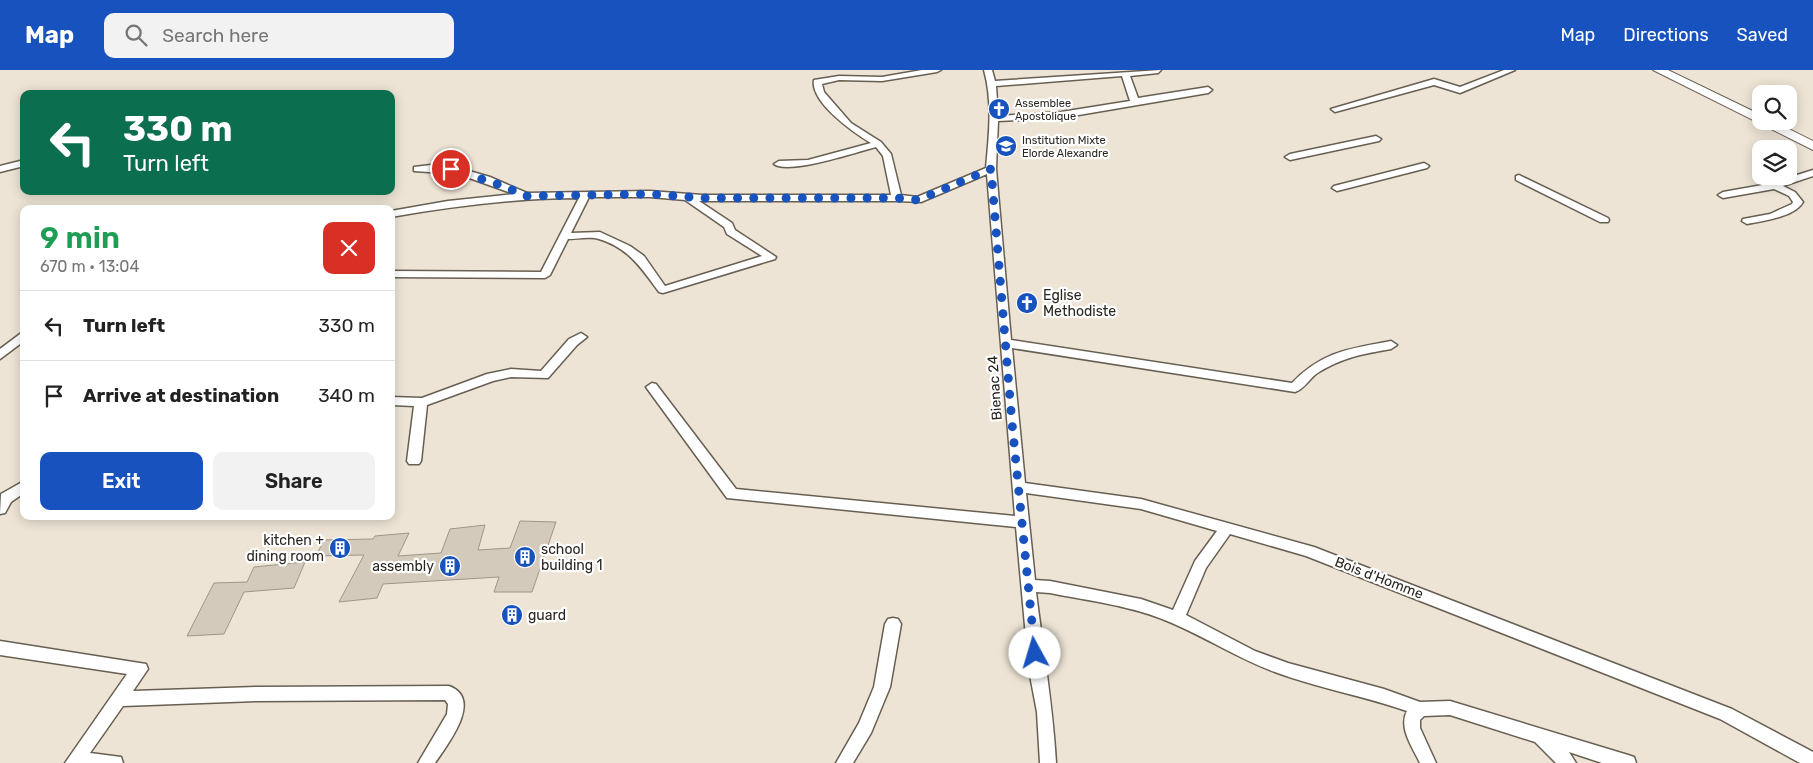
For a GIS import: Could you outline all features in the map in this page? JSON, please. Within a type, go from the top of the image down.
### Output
[{"type":"main road","points":[[1659,70],[1752,116]]},
{"type":"main road","points":[[1780,130],[1813,146]]},
{"type":"street","points":[[897,198],[888,156],[878,144],[848,125],[820,93],[817,82],[839,78],[882,79],[937,70]]},
{"type":"street","name":"Bienac 24","points":[[988,70],[992,84],[994,119],[991,169],[1018,487],[1037,670],[1045,712],[1048,763]]},
{"type":"street","points":[[1335,109],[1434,82],[1460,90],[1512,70]]},
{"type":"street","points":[[992,84],[1158,71]]},
{"type":"street","points":[[1125,74],[1135,101]]},
{"type":"street","points":[[994,119],[1061,114],[1208,90]]},
{"type":"street","points":[[1290,157],[1376,139]]},
{"type":"street","points":[[779,164],[808,164],[878,144]]},
{"type":"street","points":[[0,169],[20,164]]},
{"type":"street","points":[[1338,188],[1424,166]]},
{"type":"street","points":[[417,169],[451,169],[506,187],[525,196]]},
{"type":"street","points":[[395,213],[448,204],[525,196],[650,194],[688,197],[897,198],[918,200],[991,169]]},
{"type":"street","points":[[1797,178],[1813,173]]},
{"type":"street","points":[[1519,178],[1604,220]]},
{"type":"street","points":[[1723,195],[1774,185],[1792,194],[1798,202],[1796,206],[1773,216],[1747,221]]},
{"type":"street","points":[[395,274],[545,275],[585,195]]},
{"type":"street","points":[[563,236],[600,235],[626,248],[640,258],[662,290],[770,257],[732,232],[728,224],[707,212],[688,197]]},
{"type":"street","points":[[395,401],[422,402],[491,377],[511,373],[544,375],[573,342],[581,337]]},
{"type":"street","points":[[0,355],[20,338]]},
{"type":"street","points":[[1006,343],[1295,388],[1312,370],[1346,353],[1391,345]]},
{"type":"street","points":[[652,387],[732,494],[1022,522]]},
{"type":"street","points":[[414,461],[422,402]]},
{"type":"street","name":"Bois d'Homme","points":[[1018,487],[1141,504],[1309,551],[1726,714],[1813,762]]},
{"type":"street","points":[[0,510],[6,498],[20,489]]},
{"type":"street","points":[[1177,618],[1200,565],[1227,528]]},
{"type":"street","points":[[1028,586],[1050,587],[1101,596],[1141,606],[1177,618],[1250,656],[1288,670],[1384,696],[1420,709],[1450,708],[1628,763]]},
{"type":"street","points":[[844,763],[865,728],[882,687],[893,624]]},
{"type":"street","points":[[0,648],[140,669],[75,761]]},
{"type":"street","points":[[119,699],[256,694],[449,692],[456,702],[455,716],[426,763]]},
{"type":"street","points":[[1420,709],[1412,717],[1412,728],[1428,763]]},
{"type":"street","points":[[1537,734],[1568,763]]},
{"type":"street","points":[[75,761],[115,763]]},
{"type":"building","points":[[520,521],[556,522],[532,592],[494,592],[499,577],[383,584],[377,598],[339,602],[364,555],[316,556],[324,540],[373,539],[375,536],[409,533],[398,556],[441,553],[450,529],[485,525],[478,550],[510,548]]},
{"type":"building","points":[[305,562],[294,588],[244,592],[224,634],[187,636],[214,583],[247,582],[254,567]]},
{"type":"place","name":"Assemblee Apostolique","points":[[999,109]]},
{"type":"place","name":"Institution Mixte Elorde Alexandre","points":[[1006,146]]},
{"type":"place","name":"Eglise Methodiste","points":[[1027,303]]},
{"type":"place","name":"kitchen + dining room","points":[[340,548]]},
{"type":"place","name":"school building 1","points":[[525,557]]},
{"type":"place","name":"assembly","points":[[450,566]]},
{"type":"place","name":"guard","points":[[512,615]]},
{"type":"route","points":[[451,169],[506,187],[525,196],[650,194],[702,198],[897,198],[918,200],[991,169],[1012,423],[1035,653]]}]
